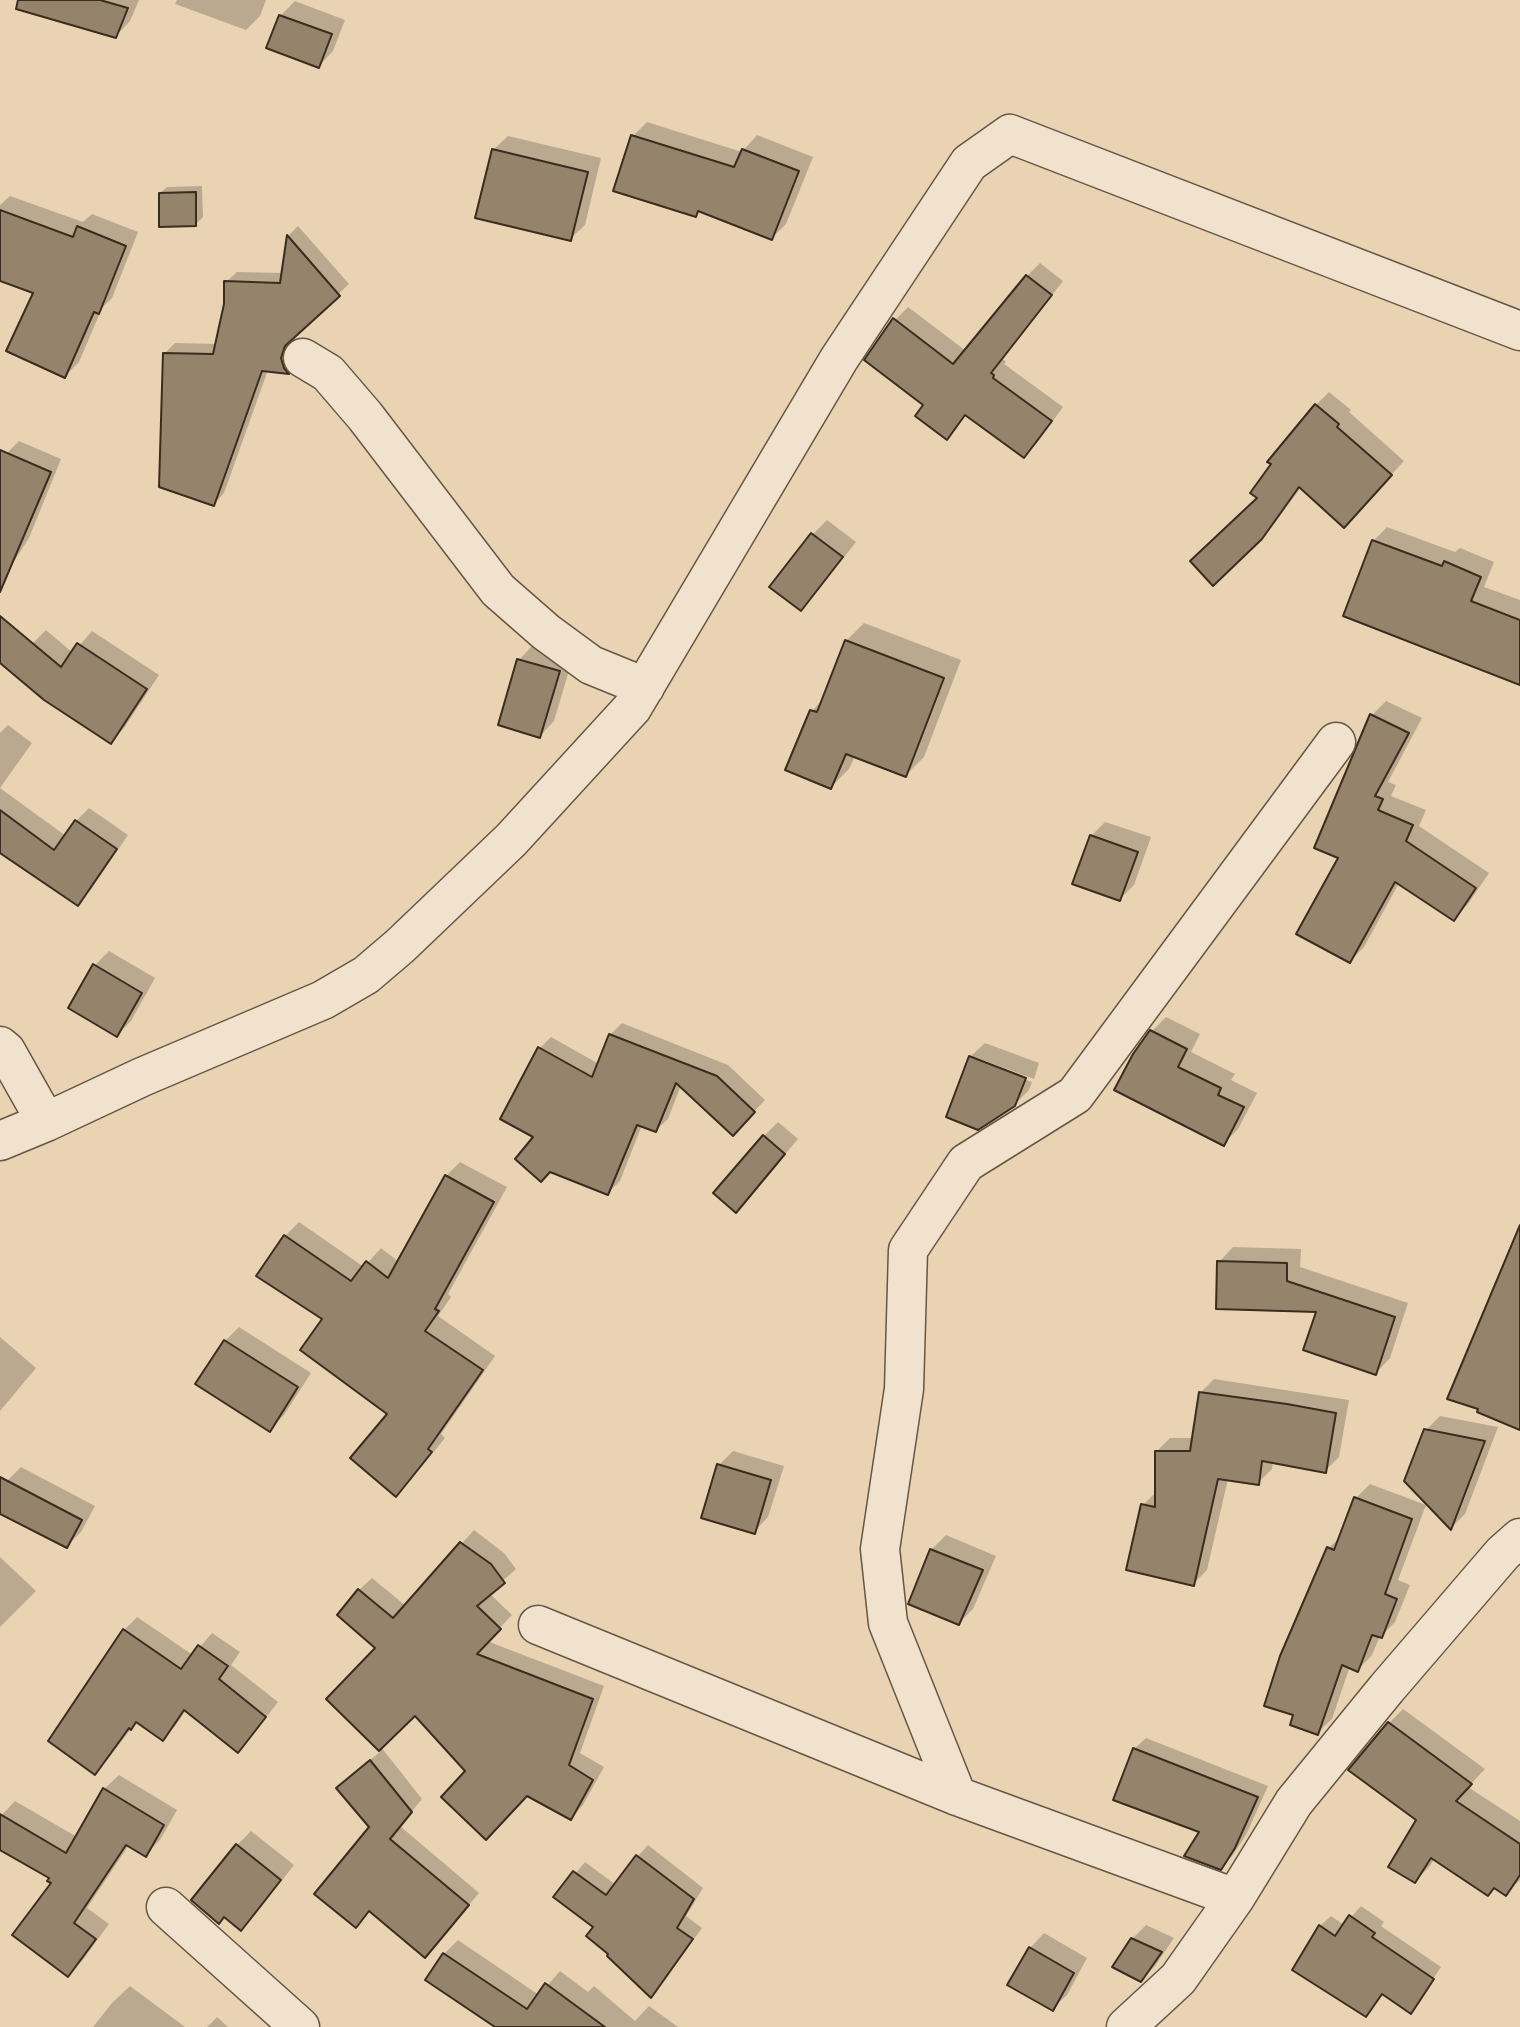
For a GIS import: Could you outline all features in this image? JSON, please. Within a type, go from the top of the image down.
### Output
[{"type":"street","points":[[0,1141],[323,1000],[366,975],[401,946],[512,840],[632,708],[846,348],[969,163],[1010,134],[1520,331]]},
{"type":"street","points":[[303,358],[328,373],[350,399],[498,590],[546,632],[591,665],[645,687]]},
{"type":"street","points":[[957,1796],[888,1623],[880,1549],[904,1389],[908,1250],[967,1163],[1075,1095],[1336,742]]},
{"type":"street","points":[[0,1046],[6,1051],[46,1122]]},
{"type":"street","points":[[1126,2027],[1178,1979],[1235,1898],[1294,1802],[1396,1677],[1503,1553],[1520,1538]]},
{"type":"street","points":[[538,1625],[957,1796],[1235,1898]]},
{"type":"street","points":[[166,1907],[300,2027]]},
{"type":"building","points":[[18,0],[100,0],[128,8],[116,38],[16,9]]},
{"type":"building","points":[[279,15],[332,34],[319,68],[266,48]]},
{"type":"building","points":[[631,135],[734,167],[742,149],[799,171],[772,240],[698,211],[696,217],[613,191]]},
{"type":"building","points":[[492,149],[588,172],[571,241],[475,218]]},
{"type":"building","points":[[196,192],[196,226],[159,227],[159,193]]},
{"type":"building","points":[[0,210],[73,237],[77,226],[126,246],[99,314],[94,312],[65,378],[6,351],[33,293],[0,281]]},
{"type":"building","points":[[287,235],[340,296],[285,346],[281,358],[289,374],[262,371],[214,506],[159,487],[163,353],[213,354],[224,304],[224,281],[280,283]]},
{"type":"building","points":[[1026,275],[1052,295],[991,373],[993,378],[1052,421],[1024,458],[965,415],[947,440],[915,416],[923,405],[864,360],[893,318],[953,364]]},
{"type":"building","points":[[1315,404],[1392,475],[1344,528],[1299,487],[1262,539],[1213,586],[1190,561],[1257,498],[1250,493],[1271,464],[1267,462]]},
{"type":"building","points":[[0,450],[51,472],[0,592]]},
{"type":"building","points":[[811,533],[843,557],[801,611],[769,587]]},
{"type":"building","points":[[1372,540],[1442,566],[1444,561],[1481,577],[1471,601],[1520,620],[1520,685],[1343,616]]},
{"type":"building","points":[[0,616],[61,667],[77,643],[147,689],[111,744],[44,700],[0,663]]},
{"type":"building","points":[[845,640],[944,678],[906,777],[846,754],[831,789],[785,770],[810,710],[817,712]]},
{"type":"building","points":[[517,659],[560,671],[540,738],[498,725]]},
{"type":"building","points":[[1370,714],[1409,733],[1375,796],[1383,799],[1378,810],[1413,825],[1406,841],[1476,888],[1454,921],[1395,882],[1350,963],[1296,934],[1338,858],[1314,848]]},
{"type":"building","points":[[0,810],[54,850],[75,820],[117,849],[78,906],[0,853]]},
{"type":"building","points":[[1090,835],[1138,852],[1120,901],[1072,884]]},
{"type":"building","points":[[93,964],[142,993],[117,1037],[68,1008]]},
{"type":"building","points":[[1150,1030],[1187,1049],[1178,1067],[1221,1088],[1218,1095],[1244,1107],[1224,1146],[1114,1090],[1133,1054]]},
{"type":"building","points":[[609,1034],[717,1076],[755,1112],[733,1136],[676,1083],[656,1132],[637,1125],[608,1195],[550,1172],[541,1182],[515,1159],[533,1137],[500,1119],[538,1047],[592,1077]]},
{"type":"building","points":[[969,1056],[1026,1078],[1015,1106],[978,1130],[946,1117]]},
{"type":"building","points":[[763,1135],[785,1154],[736,1213],[713,1193]]},
{"type":"building","points":[[445,1175],[494,1202],[435,1309],[439,1311],[425,1331],[483,1370],[428,1449],[432,1452],[396,1497],[350,1458],[387,1414],[300,1350],[322,1319],[256,1276],[284,1235],[351,1281],[366,1261],[388,1278]]},
{"type":"building","points":[[1520,1225],[1520,1430],[1477,1412],[1478,1409],[1447,1399]]},
{"type":"building","points":[[1217,1261],[1287,1263],[1287,1281],[1395,1317],[1376,1375],[1303,1350],[1316,1312],[1216,1309]]},
{"type":"building","points":[[224,1340],[298,1387],[270,1432],[195,1384]]},
{"type":"building","points":[[1199,1392],[1336,1413],[1326,1473],[1262,1461],[1259,1485],[1218,1479],[1194,1586],[1126,1570],[1141,1504],[1155,1507],[1155,1451],[1190,1451]]},
{"type":"building","points":[[1424,1429],[1485,1441],[1451,1530],[1404,1481]]},
{"type":"building","points":[[717,1464],[771,1480],[755,1534],[701,1518]]},
{"type":"building","points":[[0,1477],[82,1520],[67,1548],[0,1514]]},
{"type":"building","points":[[1354,1497],[1412,1519],[1385,1594],[1397,1599],[1382,1638],[1372,1635],[1358,1672],[1342,1665],[1318,1735],[1290,1725],[1293,1715],[1264,1706],[1280,1656],[1327,1547],[1334,1550]]},
{"type":"building","points":[[460,1542],[491,1564],[505,1583],[477,1606],[501,1629],[477,1654],[593,1699],[569,1765],[593,1780],[571,1820],[527,1796],[486,1840],[441,1797],[465,1771],[415,1716],[379,1751],[326,1699],[375,1648],[337,1615],[358,1589],[393,1618]]},
{"type":"building","points":[[930,1549],[983,1570],[959,1625],[908,1604]]},
{"type":"building","points":[[123,1629],[181,1669],[198,1645],[228,1666],[219,1679],[266,1717],[238,1753],[184,1710],[163,1741],[136,1722],[95,1775],[48,1741]]},
{"type":"building","points":[[1388,1722],[1472,1784],[1456,1801],[1520,1844],[1520,1875],[1506,1896],[1494,1888],[1488,1896],[1431,1858],[1415,1883],[1388,1867],[1416,1820],[1348,1770]]},
{"type":"building","points":[[1133,1748],[1258,1797],[1235,1848],[1221,1870],[1184,1856],[1199,1832],[1113,1800]]},
{"type":"building","points":[[370,1760],[412,1812],[390,1839],[469,1905],[425,1958],[369,1911],[356,1928],[314,1894],[369,1827],[336,1788]]},
{"type":"building","points":[[103,1788],[164,1825],[146,1857],[126,1845],[74,1923],[96,1939],[68,1977],[12,1935],[51,1883],[47,1881],[49,1878],[0,1850],[0,1814],[66,1853]]},
{"type":"building","points":[[236,1844],[281,1880],[241,1931],[224,1917],[219,1924],[191,1900]]},
{"type":"building","points":[[636,1855],[694,1899],[677,1928],[693,1939],[651,1998],[607,1956],[608,1954],[586,1936],[593,1927],[553,1897],[573,1871],[606,1895]]},
{"type":"building","points":[[1349,1915],[1375,1933],[1372,1937],[1434,1979],[1411,2014],[1382,1994],[1366,2017],[1292,1970],[1319,1925],[1335,1936]]},
{"type":"building","points":[[1131,1938],[1162,1952],[1141,1982],[1112,1967]]},
{"type":"building","points":[[1029,1947],[1074,1973],[1053,2011],[1007,1985]]},
{"type":"building","points":[[443,1953],[527,2009],[545,1983],[605,2027],[495,2027],[425,1980]]}]
